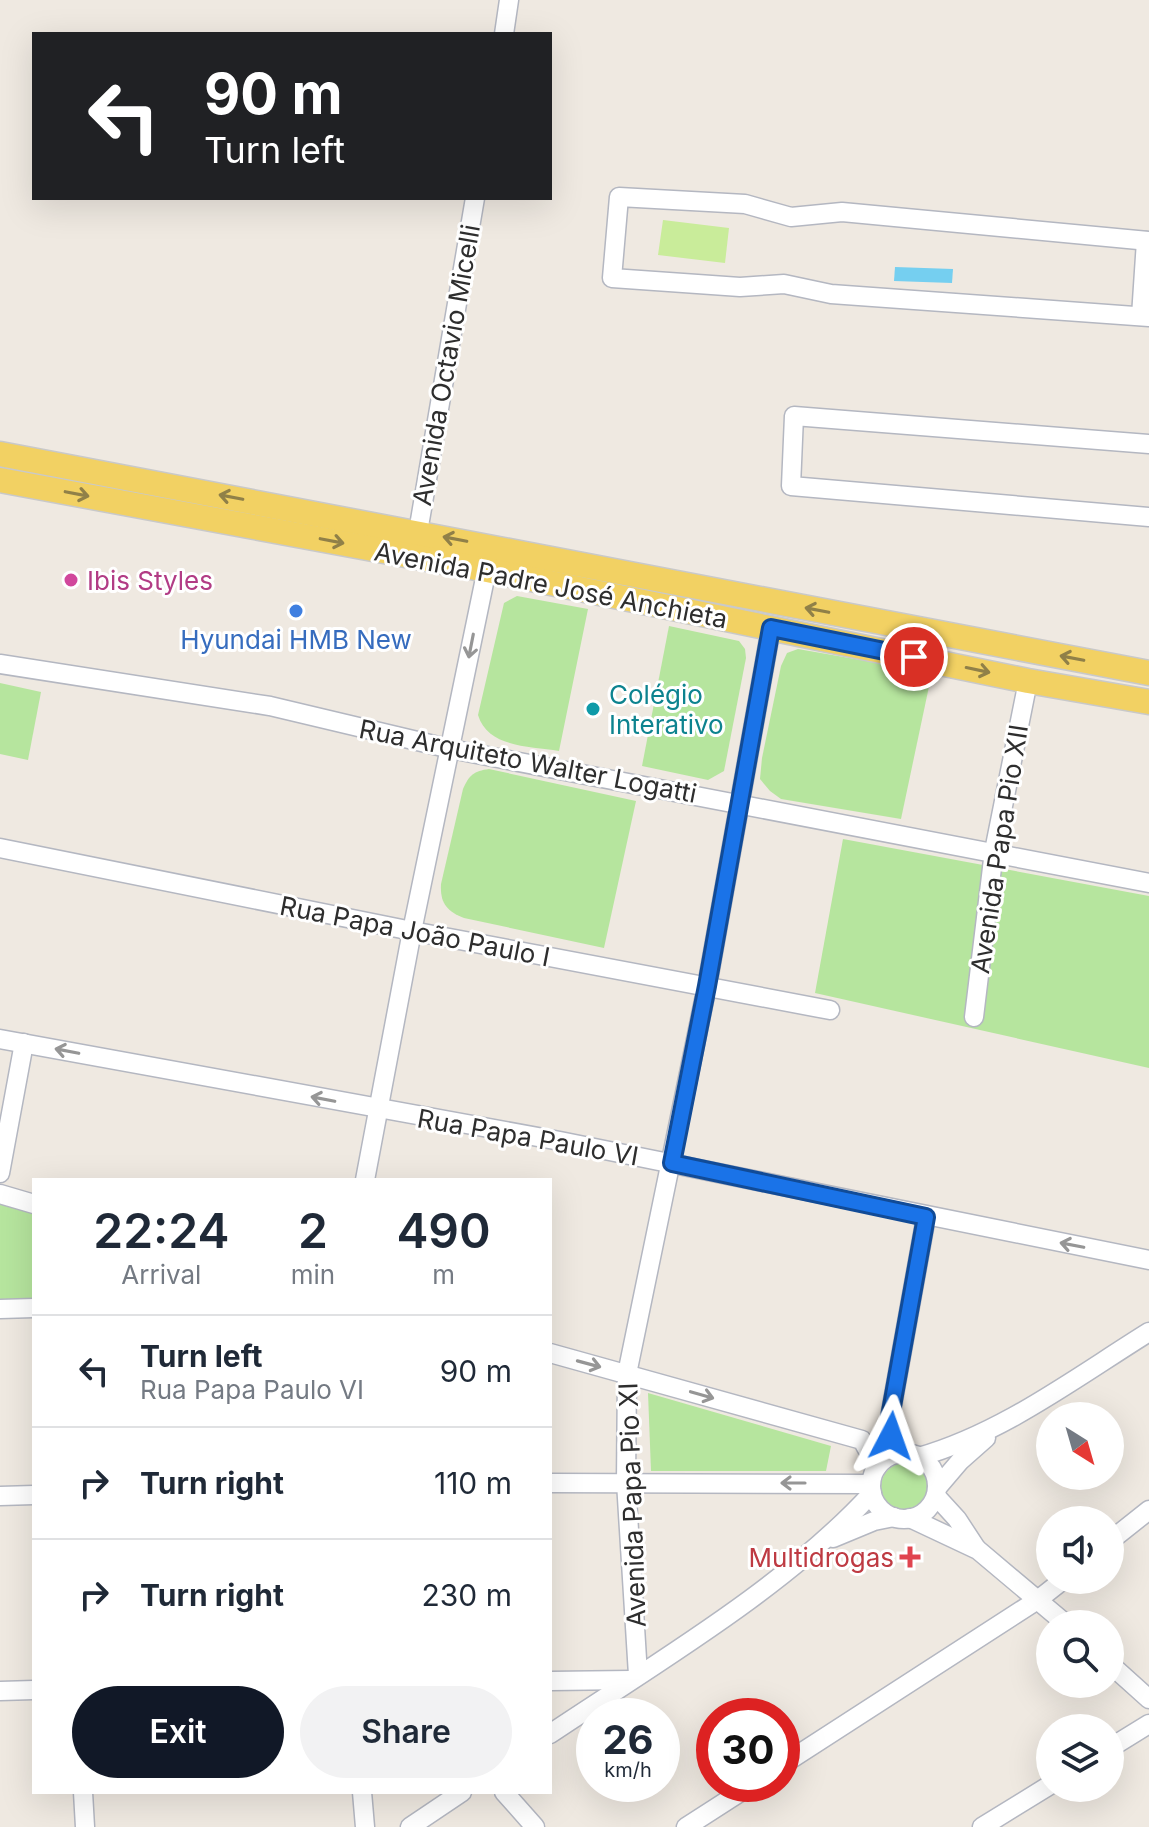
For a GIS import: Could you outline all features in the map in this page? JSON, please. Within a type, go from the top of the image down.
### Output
[{"type":"main road","name":"Avenida Padre José Anchieta","points":[[0,454],[418,532],[489,558],[771,628],[1028,681],[1149,702]]},
{"type":"main road","name":"Avenida Padre José Anchieta","points":[[0,480],[489,558],[1149,673]]},
{"type":"street","points":[[504,32],[509,0]]},
{"type":"street","points":[[619,197],[745,204],[791,217],[842,212],[1148,241],[1145,317],[831,294],[784,284],[740,287],[612,278],[619,197]]},
{"type":"street","name":"Avenida Octavio Micelli","points":[[418,532],[475,200]]},
{"type":"street","points":[[1149,444],[794,416],[791,486],[1149,517]]},
{"type":"street","points":[[365,1178],[412,931],[489,558]]},
{"type":"street","name":"Avenida Papa Pio XI","points":[[634,1677],[626,1482],[627,1374],[707,986],[771,628]]},
{"type":"street","name":"Rua Arquiteto Walter Logatti","points":[[0,664],[270,706],[451,749],[1149,883]]},
{"type":"street","name":"Avenida Papa Pio XII","points":[[974,1017],[994,851],[1028,681]]},
{"type":"street","name":"Rua Papa João Paulo I","points":[[0,848],[412,931],[830,1010]]},
{"type":"street","name":"Rua Papa Paulo VI","points":[[0,1039],[560,1141],[1149,1260]]},
{"type":"street","points":[[0,1173],[24,1043]]},
{"type":"street","points":[[0,1194],[32,1203]]},
{"type":"street","points":[[926,1217],[890,1417],[891,1436],[911,1455],[933,1469],[936,1492],[978,1550]]},
{"type":"street","points":[[0,1309],[32,1308]]},
{"type":"street","points":[[552,1733],[743,1604],[820,1543],[893,1455],[953,1447],[1003,1423],[1149,1332]]},
{"type":"street","points":[[552,1354],[862,1440],[884,1512],[978,1550],[1051,1610]]},
{"type":"street","points":[[820,1543],[874,1521],[926,1511],[936,1492],[960,1461],[1003,1423]]},
{"type":"street","points":[[552,1483],[873,1482]]},
{"type":"street","points":[[0,1496],[32,1495]]},
{"type":"street","points":[[1124,1530],[1149,1510]]},
{"type":"street","points":[[800,1753],[1045,1594]]},
{"type":"street","points":[[552,1681],[634,1677]]},
{"type":"street","points":[[1124,1677],[1149,1699]]},
{"type":"street","points":[[0,1691],[32,1690]]},
{"type":"street","points":[[1124,1739],[1149,1724]]},
{"type":"street","points":[[83,1794],[85,1827]]},
{"type":"street","points":[[362,1794],[365,1827]]},
{"type":"street","points":[[410,1827],[459,1794]]},
{"type":"street","points":[[506,1794],[535,1827]]},
{"type":"street","points":[[982,1827],[1036,1794]]},
{"type":"street","points":[[686,1827],[725,1802]]},
{"type":"green space","points":[[663,220],[729,228],[725,263],[658,255]]},
{"type":"green space","points":[[517,596],[588,609],[559,751],[500,740],[483,726],[478,715],[504,603]]},
{"type":"green space","points":[[669,626],[739,641],[745,649],[746,658],[724,771],[708,780],[642,766]]},
{"type":"green space","points":[[798,649],[918,670],[931,677],[901,819],[781,799],[760,779],[781,666],[787,653]]},
{"type":"green space","points":[[0,683],[41,692],[28,760],[0,754]]},
{"type":"green space","points":[[489,769],[636,801],[604,948],[464,918],[445,905],[441,884],[463,789],[473,774]]},
{"type":"green space","points":[[843,839],[1149,896],[1149,1068],[815,993]]},
{"type":"green space","points":[[0,1203],[32,1212],[32,1302],[0,1303]]},
{"type":"green space","points":[[648,1393],[831,1446],[826,1471],[651,1471]]},
{"type":"green space","points":[[905,1463],[922,1470],[929,1487],[922,1504],[905,1511],[888,1504],[881,1487],[888,1470]]},
{"type":"water","points":[[895,267],[953,269],[952,283],[894,281]]},
{"type":"place","name":"Ibis Styles","points":[[71,580]]},
{"type":"place","name":"Hyundai HMB New","points":[[296,611]]},
{"type":"place","name":"Colégio Interativo","points":[[593,709]]},
{"type":"place","name":"Multidrogas","points":[[910,1557]]},
{"type":"route","points":[[891,1436],[890,1417],[926,1217],[672,1163],[771,628],[914,657]]}]
